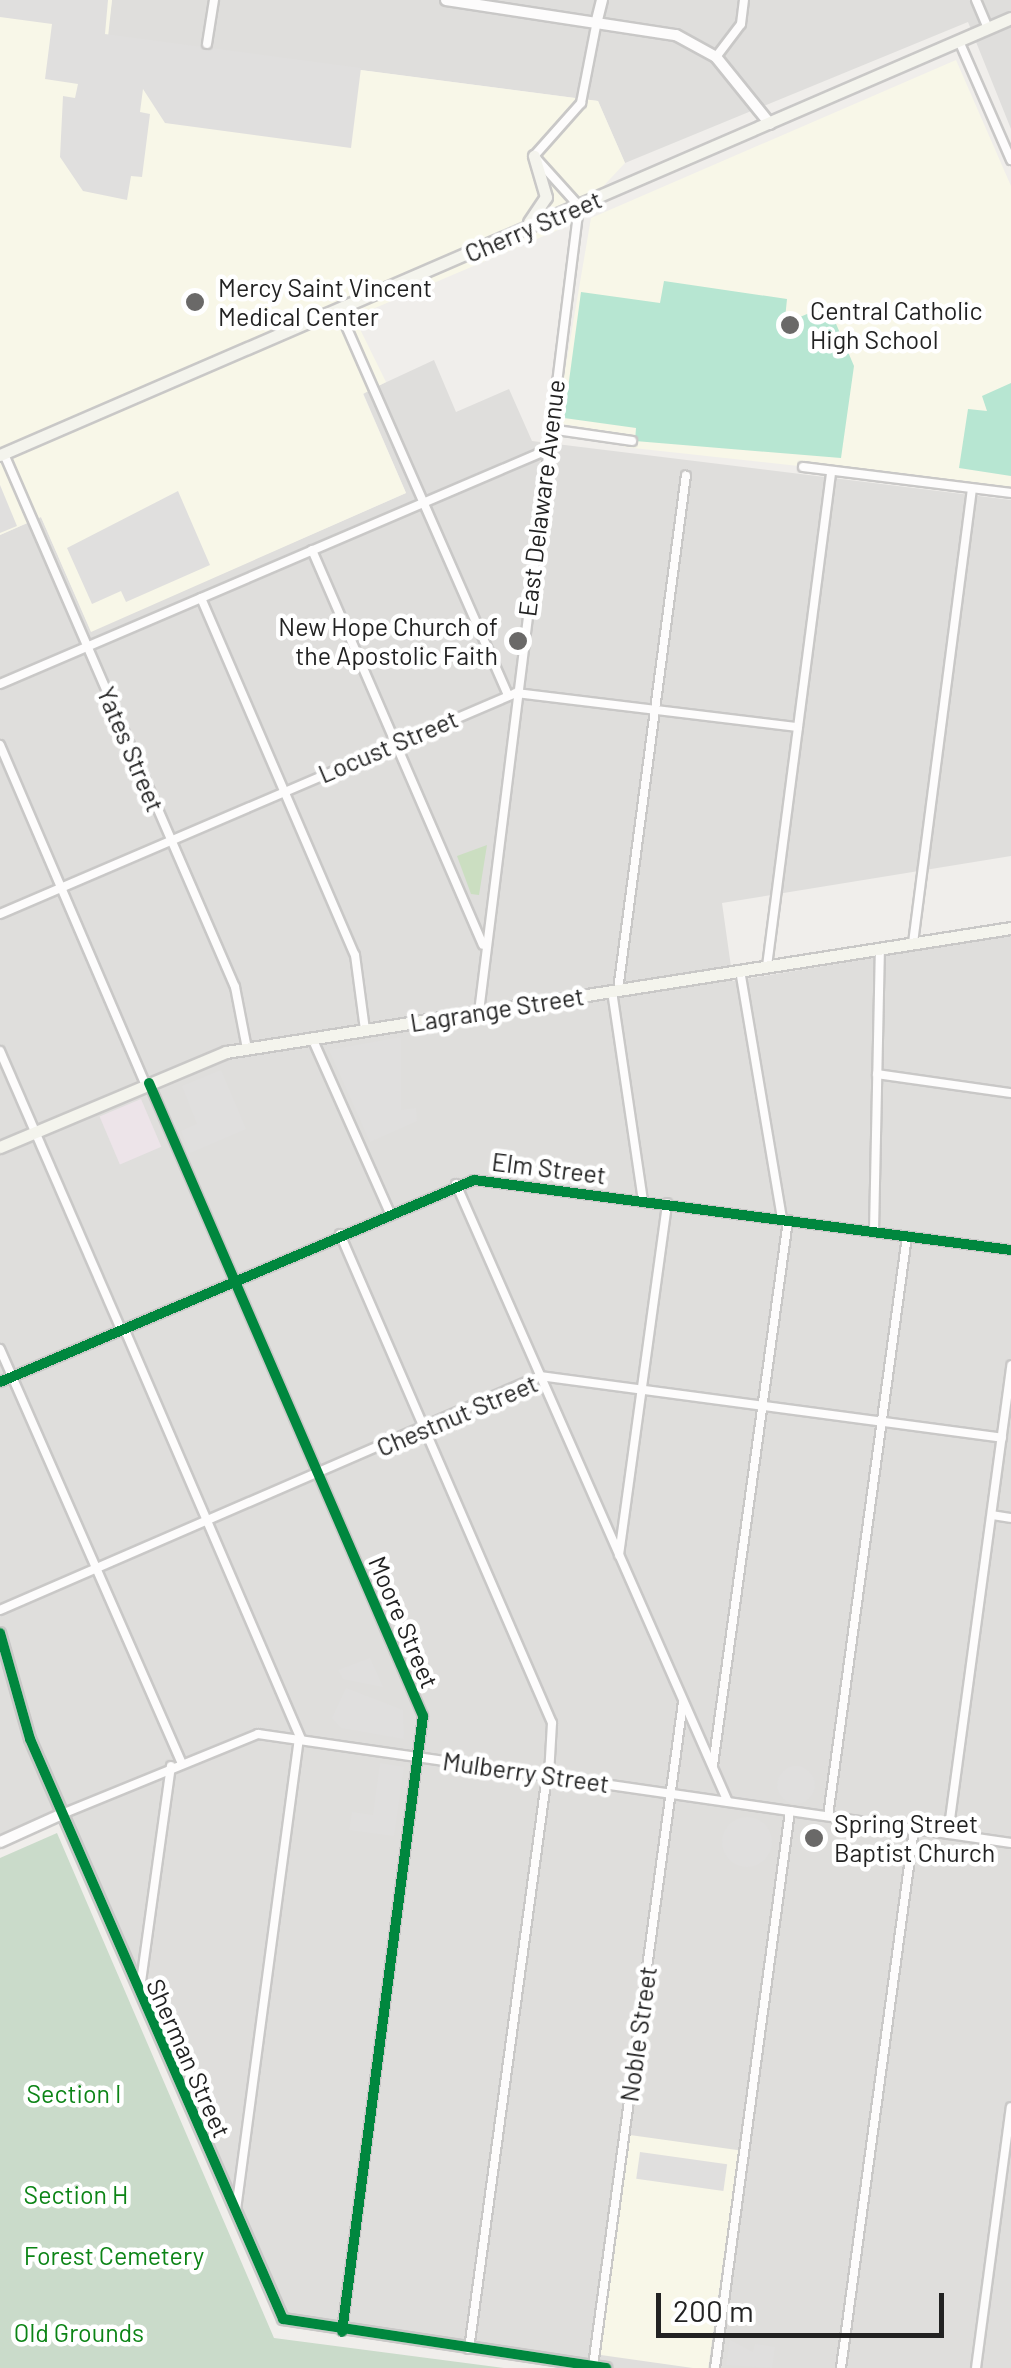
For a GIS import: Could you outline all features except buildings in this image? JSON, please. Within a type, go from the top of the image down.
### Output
[{"type":"main road","name":"Cherry Street","points":[[2,454],[1011,18]]},
{"type":"main road","points":[[506,237],[545,206],[534,156]]},
{"type":"main road","name":"Lagrange Street","points":[[0,1147],[147,1084],[247,1048],[1011,928]]},
{"type":"street","points":[[208,44],[214,0]]},
{"type":"street","points":[[446,0],[676,35],[716,58],[770,124]]},
{"type":"street","points":[[579,206],[534,156],[576,113],[602,0]]},
{"type":"street","points":[[716,58],[741,24],[744,0]]},
{"type":"street","points":[[976,0],[988,28]]},
{"type":"street","points":[[959,41],[1011,160]]},
{"type":"street","name":"East Delaware Avenue","points":[[478,1012],[512,694],[579,206]]},
{"type":"street","points":[[339,310],[512,694],[798,727]]},
{"type":"street","points":[[550,429],[632,441]]},
{"type":"street","points":[[0,684],[547,450]]},
{"type":"street","name":"Yates Street","points":[[2,454],[235,988],[247,1048]]},
{"type":"street","points":[[803,467],[1011,492]]},
{"type":"street","points":[[767,966],[831,472]]},
{"type":"street","points":[[644,1200],[615,990],[686,475]]},
{"type":"street","points":[[912,943],[972,490]]},
{"type":"street","points":[[312,550],[484,948]]},
{"type":"street","points":[[201,598],[355,955],[365,1030]]},
{"type":"street","name":"Locust Street","points":[[0,914],[512,694]]},
{"type":"street","name":"Moore Street","points":[[0,745],[423,1716],[342,2332]]},
{"type":"street","points":[[874,1231],[880,948]]},
{"type":"street","points":[[712,1769],[785,1219],[740,970]]},
{"type":"street","points":[[312,1038],[390,1213]]},
{"type":"street","points":[[0,1051],[300,1739],[235,2212]]},
{"type":"street","points":[[878,1074],[1011,1093]]},
{"type":"street","name":"Elm Street","points":[[0,1382],[456,1184],[503,1180],[1011,1250]]},
{"type":"street","points":[[456,1184],[728,1802]]},
{"type":"street","points":[[619,1556],[667,1203]]},
{"type":"street","points":[[340,1234],[552,1723],[469,2349]]},
{"type":"street","points":[[828,1816],[907,1236]]},
{"type":"street","points":[[0,1348],[181,1761]]},
{"type":"street","points":[[948,1834],[1011,1365]]},
{"type":"street","name":"Chestnut Street","points":[[0,1610],[540,1376],[1002,1438]]},
{"type":"street","points":[[992,1516],[1011,1518]]},
{"type":"street","name":"Sherman Street","points":[[0,1633],[62,1814],[235,2212],[290,2325],[342,2332]]},
{"type":"street","name":"Noble Street","points":[[600,2367],[683,1701]]},
{"type":"street","name":"Mulberry Street","points":[[0,1842],[249,1735],[300,1739],[1011,1843]]},
{"type":"street","points":[[139,1995],[170,1766]]},
{"type":"street","points":[[715,2368],[790,1811]]},
{"type":"street","points":[[842,2368],[914,1829]]},
{"type":"street","points":[[976,2368],[1011,2106]]},
{"type":"street","points":[[342,2332],[600,2367]]},
{"type":"shaded area","name":"Mercy Saint Vincent Medical Center","points":[[0,0],[112,0],[108,37],[598,101],[625,163],[565,227],[354,317],[386,382],[363,394],[406,493],[91,632],[41,517],[0,535]]},
{"type":"shaded area","points":[[0,0],[108,0],[105,34],[361,68],[351,148],[165,123],[143,89],[140,112],[150,114],[142,177],[131,176],[127,200],[83,191],[60,157],[63,96],[75,98],[78,84],[45,79],[52,24],[0,17]]},
{"type":"shaded area","points":[[112,0],[1011,0],[1011,129],[968,22],[625,163],[598,101],[107,37]]},
{"type":"shaded area","name":"Central Catholic High School","points":[[956,60],[1011,186],[1011,489],[624,447],[625,434],[556,423],[591,218]]},
{"type":"shaded area","points":[[434,360],[456,412],[509,389],[532,441],[1011,500],[1011,856],[722,903],[733,981],[1011,935],[1011,2368],[612,2368],[290,2325],[63,1815],[0,1841],[0,535],[41,517],[91,631],[406,493],[363,393]]},
{"type":"shaded area","points":[[0,485],[17,526],[0,533]]},
{"type":"shaded area","points":[[178,491],[210,565],[126,602],[121,591],[92,604],[67,548]]},
{"type":"shaded area","points":[[401,1037],[401,1110],[416,1108],[417,1121],[370,1142],[329,1050]]},
{"type":"shaded area","points":[[221,1070],[246,1129],[190,1153],[181,1131],[197,1124],[182,1086]]},
{"type":"shaded area","points":[[141,1099],[161,1147],[120,1164],[100,1117]]},
{"type":"shaded area","points":[[370,1658],[383,1687],[343,1679],[338,1670]]},
{"type":"shaded area","points":[[346,1688],[403,1710],[404,1739],[341,1728],[332,1718]]},
{"type":"shaded area","points":[[380,1763],[404,1767],[394,1836],[349,1830],[352,1812],[373,1815]]},
{"type":"shaded area","points":[[796,1766],[810,1771],[815,1785],[810,1799],[796,1804],[782,1799],[777,1785],[782,1771]]},
{"type":"shaded area","points":[[747,1817],[765,1824],[772,1842],[765,1860],[747,1867],[729,1860],[722,1842],[729,1824]]},
{"type":"shaded area","points":[[630,2135],[739,2150],[708,2368],[599,2355]]},
{"type":"shaded area","points":[[640,2152],[727,2164],[723,2191],[636,2179]]},
{"type":"shaded area","points":[[730,2340],[753,2352],[755,2344],[775,2347],[772,2368],[726,2365]]},
{"type":"green space","points":[[664,281],[787,299],[785,319],[793,320],[828,305],[854,366],[841,458],[635,441],[636,428],[564,418],[581,292],[660,303]]},
{"type":"green space","points":[[1011,383],[1011,476],[959,468],[968,409],[987,411],[982,396]]},
{"type":"green space","points":[[487,845],[479,895],[471,894],[457,856]]},
{"type":"green space","name":"Forest Cemetery","points":[[57,1833],[274,2338],[504,2368],[0,2368],[0,1858]]},
{"type":"cycle path","points":[[149,1083],[423,1716],[342,2332]]},
{"type":"cycle path","points":[[0,1382],[474,1180],[1011,1250]]},
{"type":"cycle path","points":[[0,1633],[30,1739],[283,2319],[606,2368]]},
{"type":"place","name":"Mercy Saint Vincent Medical Center","points":[[195,302]]},
{"type":"place","name":"Central Catholic High School","points":[[790,325]]},
{"type":"place","name":"New Hope Church of the Apostolic Faith","points":[[518,641]]},
{"type":"place","name":"Spring Street Baptist Church","points":[[814,1838]]},
{"type":"park label","name":"Section I","points":[[74,2093]]},
{"type":"park label","name":"Section H","points":[[76,2194]]},
{"type":"park label","name":"Old Grounds","points":[[79,2332]]}]
